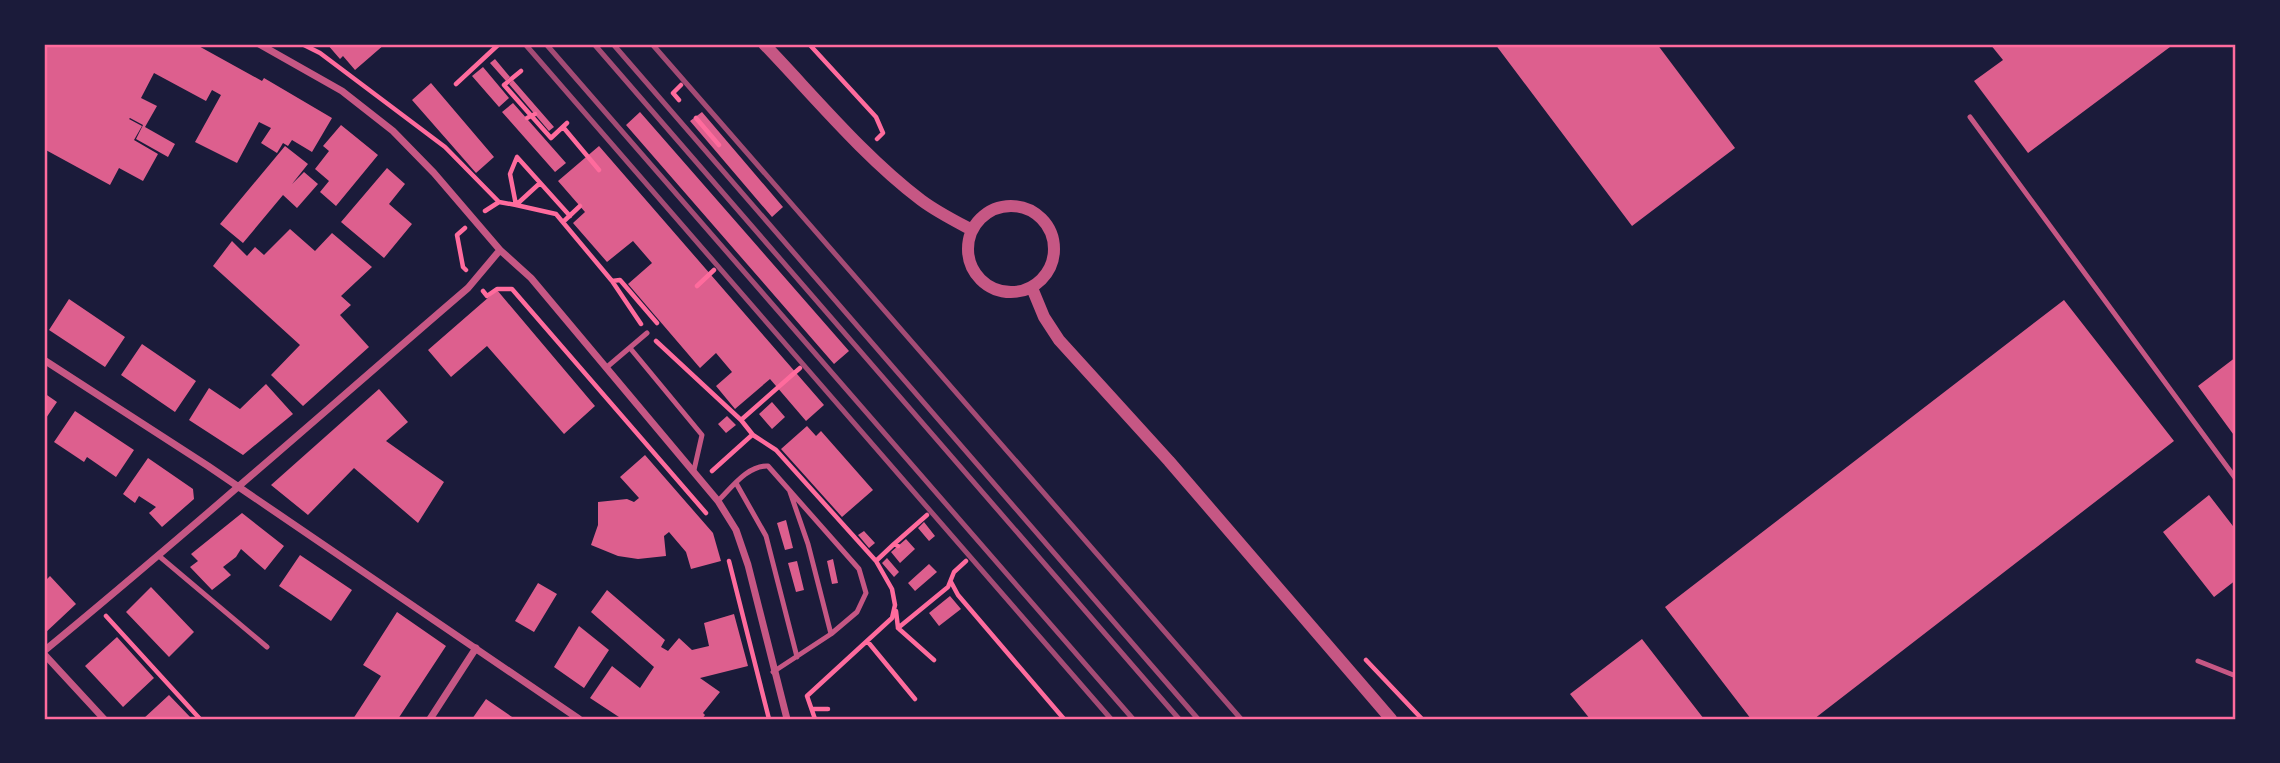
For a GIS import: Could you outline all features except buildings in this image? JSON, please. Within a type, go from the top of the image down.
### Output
[{"type":"street","points":[[259,44],[342,91],[393,131],[500,250],[531,278],[718,500],[736,530],[748,565],[787,719]]},
{"type":"street","points":[[764,44],[899,181],[921,200],[972,230]]},
{"type":"street","points":[[1006,206],[1021,207],[1045,222],[1052,236],[1054,251],[1044,278],[1032,288],[1005,293],[992,289],[981,281],[973,270],[968,257],[972,230],[980,218],[992,210],[1006,206]]},
{"type":"street","points":[[104,719],[44,652],[475,282],[500,250]]},
{"type":"street","points":[[1032,288],[1044,317],[1059,340],[1169,461],[1391,719]]},
{"type":"street","points":[[44,360],[579,719]]},
{"type":"street","points":[[430,719],[476,648]]},
{"type":"lane","points":[[1970,117],[2236,479]]},
{"type":"lane","points":[[607,367],[647,333]]},
{"type":"lane","points":[[630,348],[702,435],[694,470]]},
{"type":"lane","points":[[718,500],[758,466],[768,466],[859,569],[866,593],[857,612],[831,634],[774,672]]},
{"type":"lane","points":[[736,483],[766,536],[797,657]]},
{"type":"lane","points":[[789,489],[808,544],[831,634]]},
{"type":"lane","points":[[159,556],[267,647]]},
{"type":"lane","points":[[2198,661],[2236,676]]},
{"type":"path","points":[[302,44],[320,53],[445,147],[499,202],[556,214],[563,222],[580,206]]},
{"type":"path","points":[[809,44],[876,117]]},
{"type":"path","points":[[456,84],[498,45]]},
{"type":"path","points":[[522,71],[504,85],[551,138],[565,125],[599,170]]},
{"type":"path","points":[[679,100],[673,93],[681,85]]},
{"type":"path","points":[[696,118],[719,145]]},
{"type":"path","points":[[516,205],[510,173],[517,157],[570,216]]},
{"type":"path","points":[[516,205],[540,183]]},
{"type":"path","points":[[474,219],[457,235],[463,267],[487,296],[497,289],[512,289],[712,520]]},
{"type":"path","points":[[697,286],[715,270]]},
{"type":"path","points":[[612,281],[620,280],[658,324]]},
{"type":"path","points":[[741,420],[800,368]]},
{"type":"path","points":[[702,480],[752,435]]},
{"type":"path","points":[[876,561],[927,515]]},
{"type":"path","points":[[728,556],[769,719]]},
{"type":"path","points":[[898,628],[951,582],[954,572],[966,561]]},
{"type":"path","points":[[951,582],[958,596],[1064,719]]},
{"type":"path","points":[[895,605],[898,628],[934,660]]},
{"type":"path","points":[[98,607],[200,719]]},
{"type":"path","points":[[868,642],[915,699]]},
{"type":"path","points":[[812,709],[828,709]]},
{"type":"railway","points":[[525,44],[1111,719]]},
{"type":"railway","points":[[546,44],[1133,719]]},
{"type":"railway","points":[[594,44],[1179,719]]},
{"type":"railway","points":[[613,44],[1198,719]]},
{"type":"railway","points":[[652,44],[1241,719]]}]
